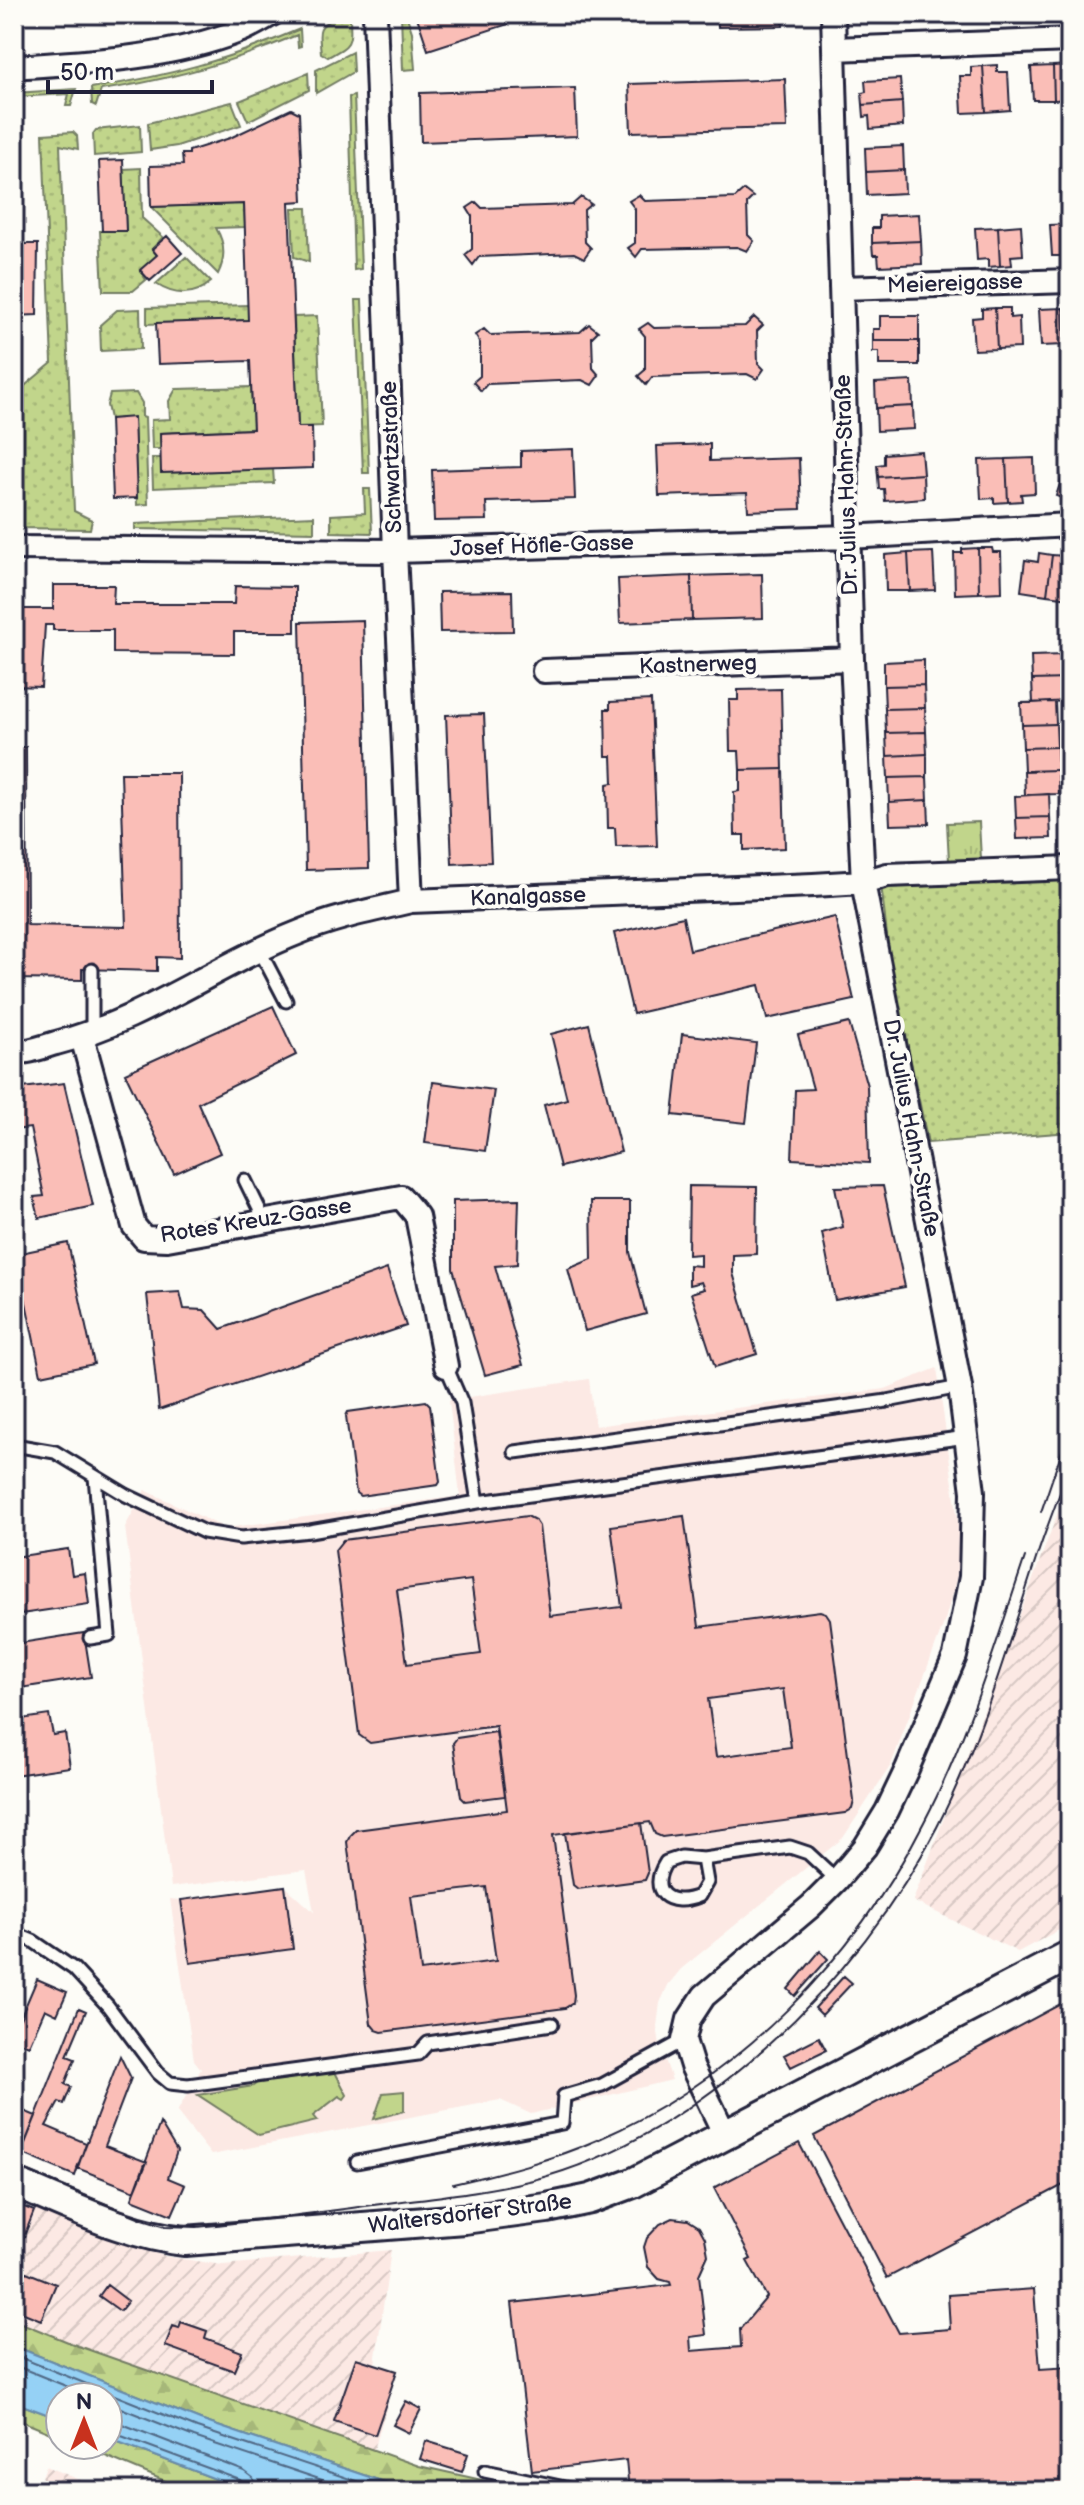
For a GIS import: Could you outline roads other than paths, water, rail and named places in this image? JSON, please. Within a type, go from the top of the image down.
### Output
[{"type":"street","points":[[14,67],[98,61],[166,51],[239,31],[272,14]]},
{"type":"street","name":"Schwartzstraße","points":[[375,14],[411,901]]},
{"type":"street","name":"Dr. Julius Hahn-Straße","points":[[684,2040],[689,2019],[704,1996],[811,1906],[865,1847],[907,1769],[955,1656],[971,1577],[973,1492],[960,1387],[863,882],[852,659],[833,14]]},
{"type":"street","points":[[834,49],[1070,40]]},
{"type":"street","name":"Meiereigasse","points":[[841,288],[1070,281]]},
{"type":"street","name":"Josef Höfle-Gasse","points":[[14,548],[395,551],[848,537],[1070,525]]},
{"type":"street","name":"Kastnerweg","points":[[544,671],[852,659]]},
{"type":"street","name":"Kanalgasse","points":[[14,1052],[87,1035],[299,932],[411,901],[863,882],[887,875],[1070,868]]},
{"type":"street","name":"Rotes Kreuz-Gasse","points":[[87,1035],[134,1226],[144,1238],[167,1239],[401,1197],[417,1216],[446,1366]]},
{"type":"street","name":"Waltersdorfer Straße","points":[[14,2183],[149,2236],[185,2241],[464,2219],[590,2199],[633,2183],[1070,1955]]},
{"type":"street","points":[[684,2040],[692,2066],[725,2135]]},
{"type":"lane","points":[[260,951],[286,1001]]},
{"type":"lane","points":[[87,1035],[92,970]]},
{"type":"lane","points":[[245,1180],[265,1222]]},
{"type":"lane","points":[[446,1366],[462,1403],[478,1502]]},
{"type":"lane","points":[[515,1452],[887,1401],[960,1387]]},
{"type":"lane","points":[[14,1445],[55,1452],[126,1495],[204,1532],[241,1538],[310,1531],[478,1502],[967,1437]]},
{"type":"lane","points":[[90,1638],[109,1635],[95,1477]]},
{"type":"lane","points":[[703,1859],[707,1882],[699,1896],[684,1902],[669,1900],[660,1889],[658,1875],[666,1862],[681,1857],[703,1859],[790,1847],[808,1853],[837,1880]]},
{"type":"lane","points":[[14,1933],[33,1941],[74,1969],[108,2006],[158,2073],[170,2083],[188,2085],[418,2054],[428,2043],[552,2024]]},
{"type":"lane","points":[[357,2162],[562,2123],[564,2096],[602,2085],[684,2040]]},
{"type":"lane","points":[[485,2471],[579,2491]]},
{"type":"water","points":[[14,2346],[102,2381],[44,2381],[44,2413],[14,2402]]},
{"type":"water","points":[[124,2390],[200,2420],[411,2491],[247,2491],[124,2444]]},
{"type":"tram line","points":[[1041,1512],[1070,1427]]},
{"type":"tram line","points":[[14,2166],[143,2219],[166,2226],[197,2227],[476,2191],[533,2180],[595,2159],[656,2128],[714,2089],[769,2044],[820,1994],[865,1940],[905,1884],[937,1827],[967,1761],[1070,1466]]},
{"type":"tram line","points":[[453,2184],[562,2154],[649,2114],[698,2084],[745,2048],[788,2009],[828,1966],[896,1872],[940,1790],[980,1691],[1025,1557]]}]
